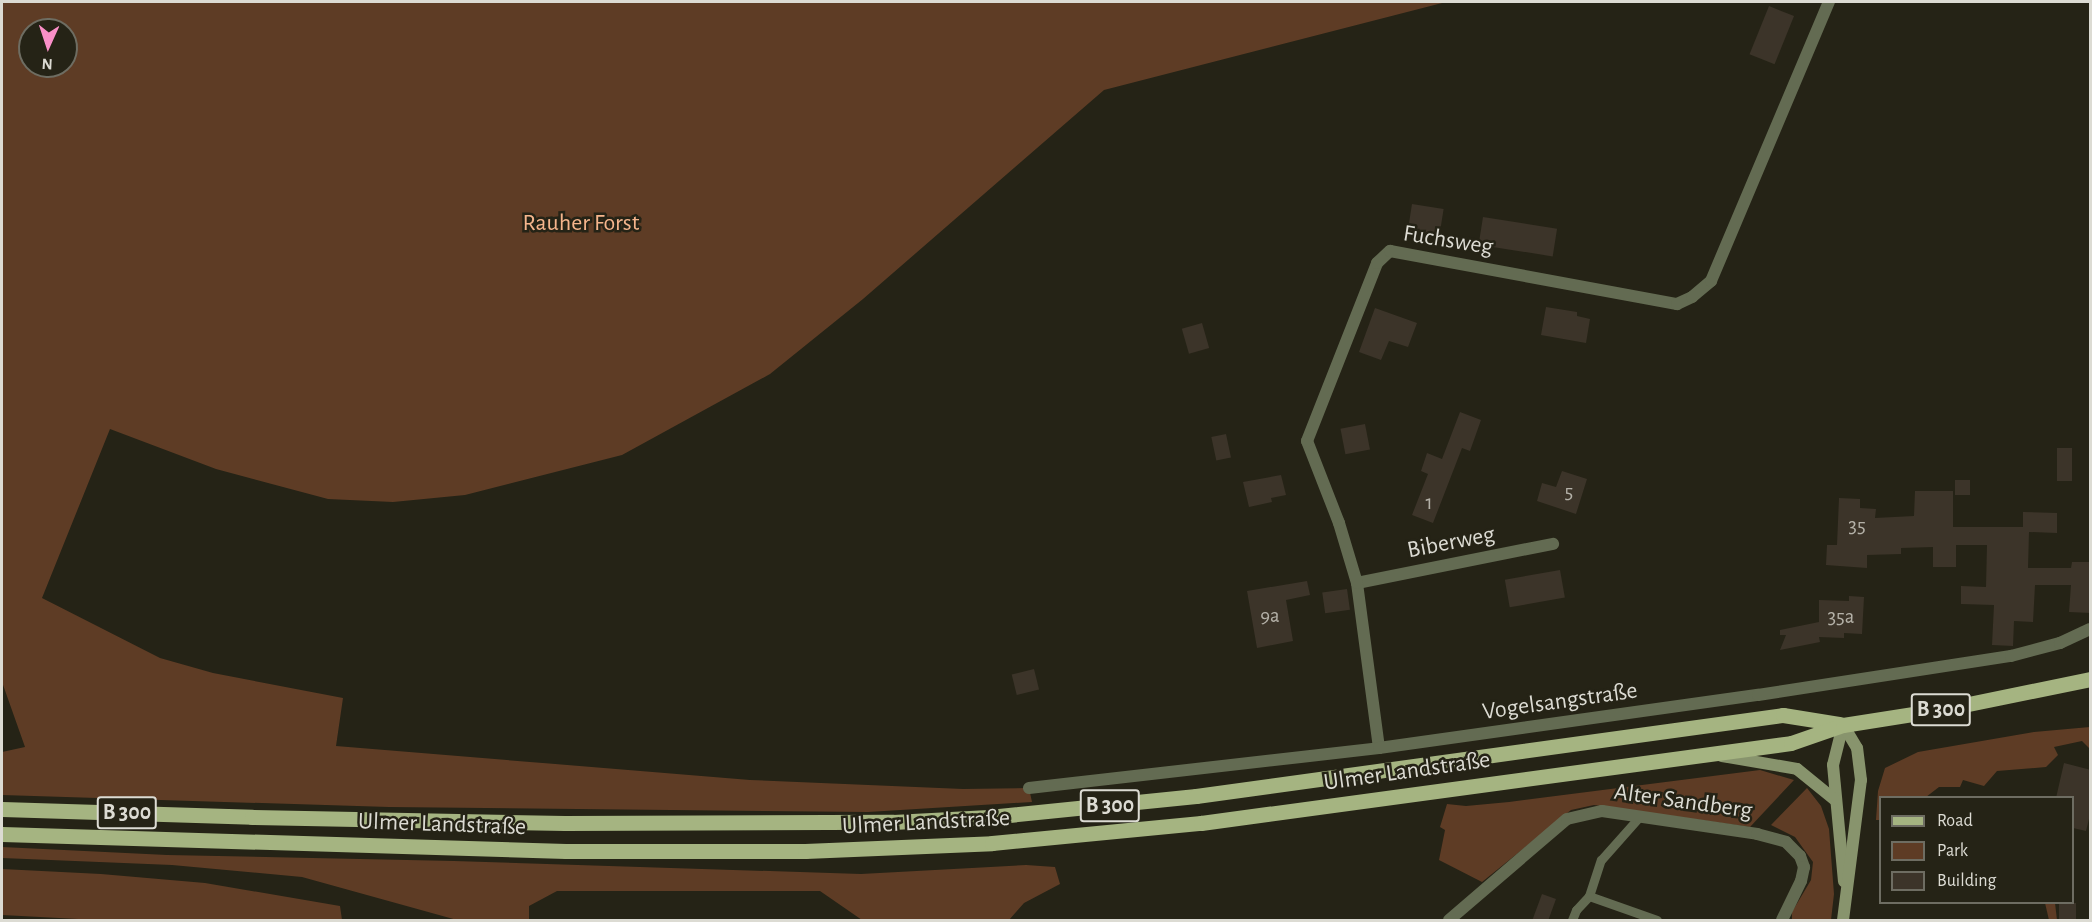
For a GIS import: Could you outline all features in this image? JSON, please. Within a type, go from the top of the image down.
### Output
[{"type":"main road","name":"Ulmer Landstraße","points":[[2,834],[566,851],[896,849],[1048,838],[1201,823],[1791,744],[1843,724],[1944,709],[2091,679]]},
{"type":"main road","name":"Ulmer Landstraße","points":[[2,809],[554,823],[893,822],[989,817],[1173,799],[1783,715],[1843,724]]},
{"type":"street","name":"Fuchsweg","points":[[1379,748],[1357,583],[1340,523],[1307,441],[1377,263],[1390,251],[1677,303],[1692,297],[1711,281],[1829,2]]},
{"type":"street","name":"Biberweg","points":[[1357,583],[1553,544]]},
{"type":"street","name":"Vogelsangstraße","points":[[1029,788],[1379,748],[1583,721],[2011,656],[2060,644],[2091,629]]},
{"type":"street","points":[[1843,724],[1833,765],[1846,898]]},
{"type":"street","points":[[1843,724],[1857,748],[1861,780],[1843,921]]},
{"type":"street","points":[[1709,754],[1785,765],[1797,769],[1836,800]]},
{"type":"street","name":"Alter Sandberg","points":[[1456,918],[1567,819],[1602,811],[1757,834],[1786,843],[1800,856],[1804,867],[1801,881],[1782,921]]},
{"type":"lane","points":[[1572,921],[1576,910],[1589,896],[1601,860],[1640,816]]},
{"type":"lane","points":[[1589,896],[1657,921]]},
{"type":"green space","name":"Rauher Forst","points":[[2,2],[1446,2],[1104,90],[863,299],[770,374],[622,455],[465,495],[393,502],[328,499],[216,469],[110,429],[42,598],[160,658],[213,673],[343,698],[336,746],[750,780],[963,789],[1029,788],[1032,802],[868,812],[389,807],[2,795],[2,752],[25,747],[2,682]]},
{"type":"green space","points":[[2090,727],[2090,749],[2082,741],[2054,747],[2058,755],[2046,767],[1997,771],[1984,786],[1963,780],[1960,787],[1939,787],[1927,796],[1879,796],[1879,820],[1876,820],[1878,791],[1885,768],[1918,752],[2034,732]]},
{"type":"green space","points":[[1760,770],[1794,780],[1750,827],[1594,805],[1571,810],[1482,882],[1439,860],[1445,830],[1440,827],[1447,804],[1466,806],[1509,802]]},
{"type":"green space","points":[[1807,788],[1821,806],[1829,829],[1834,894],[1831,920],[1792,920],[1792,912],[1811,880],[1813,862],[1795,837],[1771,825]]},
{"type":"green space","points":[[2,847],[167,855],[454,861],[861,874],[1026,865],[1055,867],[1060,884],[1024,903],[1009,920],[862,920],[820,891],[557,891],[529,906],[529,920],[457,920],[302,877],[172,865],[2,858]]},
{"type":"green space","points":[[2,869],[101,874],[205,883],[340,906],[342,920],[97,920],[2,915]]},
{"type":"green space","points":[[2045,904],[2055,904],[2057,920],[2049,920]]},
{"type":"building","points":[[1769,6],[1794,16],[1775,64],[1750,54]]},
{"type":"building","points":[[1412,204],[1444,209],[1439,239],[1407,234]]},
{"type":"building","points":[[1483,217],[1557,229],[1553,256],[1479,245]]},
{"type":"building","points":[[1546,307],[1577,312],[1577,316],[1590,319],[1586,343],[1541,335]]},
{"type":"building","points":[[1375,308],[1417,323],[1408,347],[1389,341],[1381,360],[1359,352]]},
{"type":"building","points":[[1202,323],[1209,348],[1189,354],[1182,329]]},
{"type":"building","points":[[1460,412],[1481,420],[1470,451],[1462,448],[1433,523],[1412,515],[1428,474],[1421,471],[1427,453],[1442,459]]},
{"type":"building","points":[[1365,424],[1370,450],[1345,454],[1340,429]]},
{"type":"building","points":[[1226,434],[1231,457],[1216,461],[1211,437]]},
{"type":"building","points":[[2057,448],[2072,448],[2072,481],[2057,481]]},
{"type":"building","points":[[1562,471],[1587,479],[1576,514],[1537,501],[1542,483],[1556,487]]},
{"type":"building","points":[[1281,475],[1286,495],[1271,498],[1272,502],[1249,507],[1243,482]]},
{"type":"building","points":[[1955,480],[1970,480],[1970,495],[1955,495]]},
{"type":"building","points":[[1915,491],[1953,491],[1953,527],[2023,527],[2023,512],[2057,513],[2057,533],[2029,532],[2028,568],[2071,568],[2072,562],[2091,562],[2091,613],[2069,612],[2071,585],[2035,585],[2033,622],[2014,621],[2013,646],[1992,645],[1994,605],[1961,604],[1961,586],[1986,587],[1987,545],[1956,545],[1956,567],[1933,567],[1933,547],[1901,548],[1901,554],[1867,555],[1867,568],[1826,565],[1827,545],[1837,545],[1839,498],[1860,499],[1860,508],[1876,509],[1875,518],[1914,516]]},
{"type":"building","points":[[1560,570],[1565,598],[1510,607],[1505,580]]},
{"type":"building","points":[[1307,581],[1310,595],[1286,600],[1293,641],[1257,648],[1247,591]]},
{"type":"building","points":[[1347,589],[1350,610],[1325,613],[1322,592]]},
{"type":"building","points":[[1849,596],[1864,597],[1862,634],[1844,633],[1844,638],[1819,637],[1820,642],[1780,650],[1786,635],[1780,635],[1780,630],[1819,622],[1819,600],[1849,601]]},
{"type":"building","points":[[1034,669],[1039,689],[1017,695],[1012,675]]},
{"type":"building","points":[[2064,763],[2091,770],[2091,811],[2086,831],[2074,828],[2074,796],[2056,796]]},
{"type":"building","points":[[1542,894],[1556,899],[1548,921],[1532,921]]},
{"type":"building","points":[[2076,903],[2076,920],[2059,920],[2059,904]]}]
